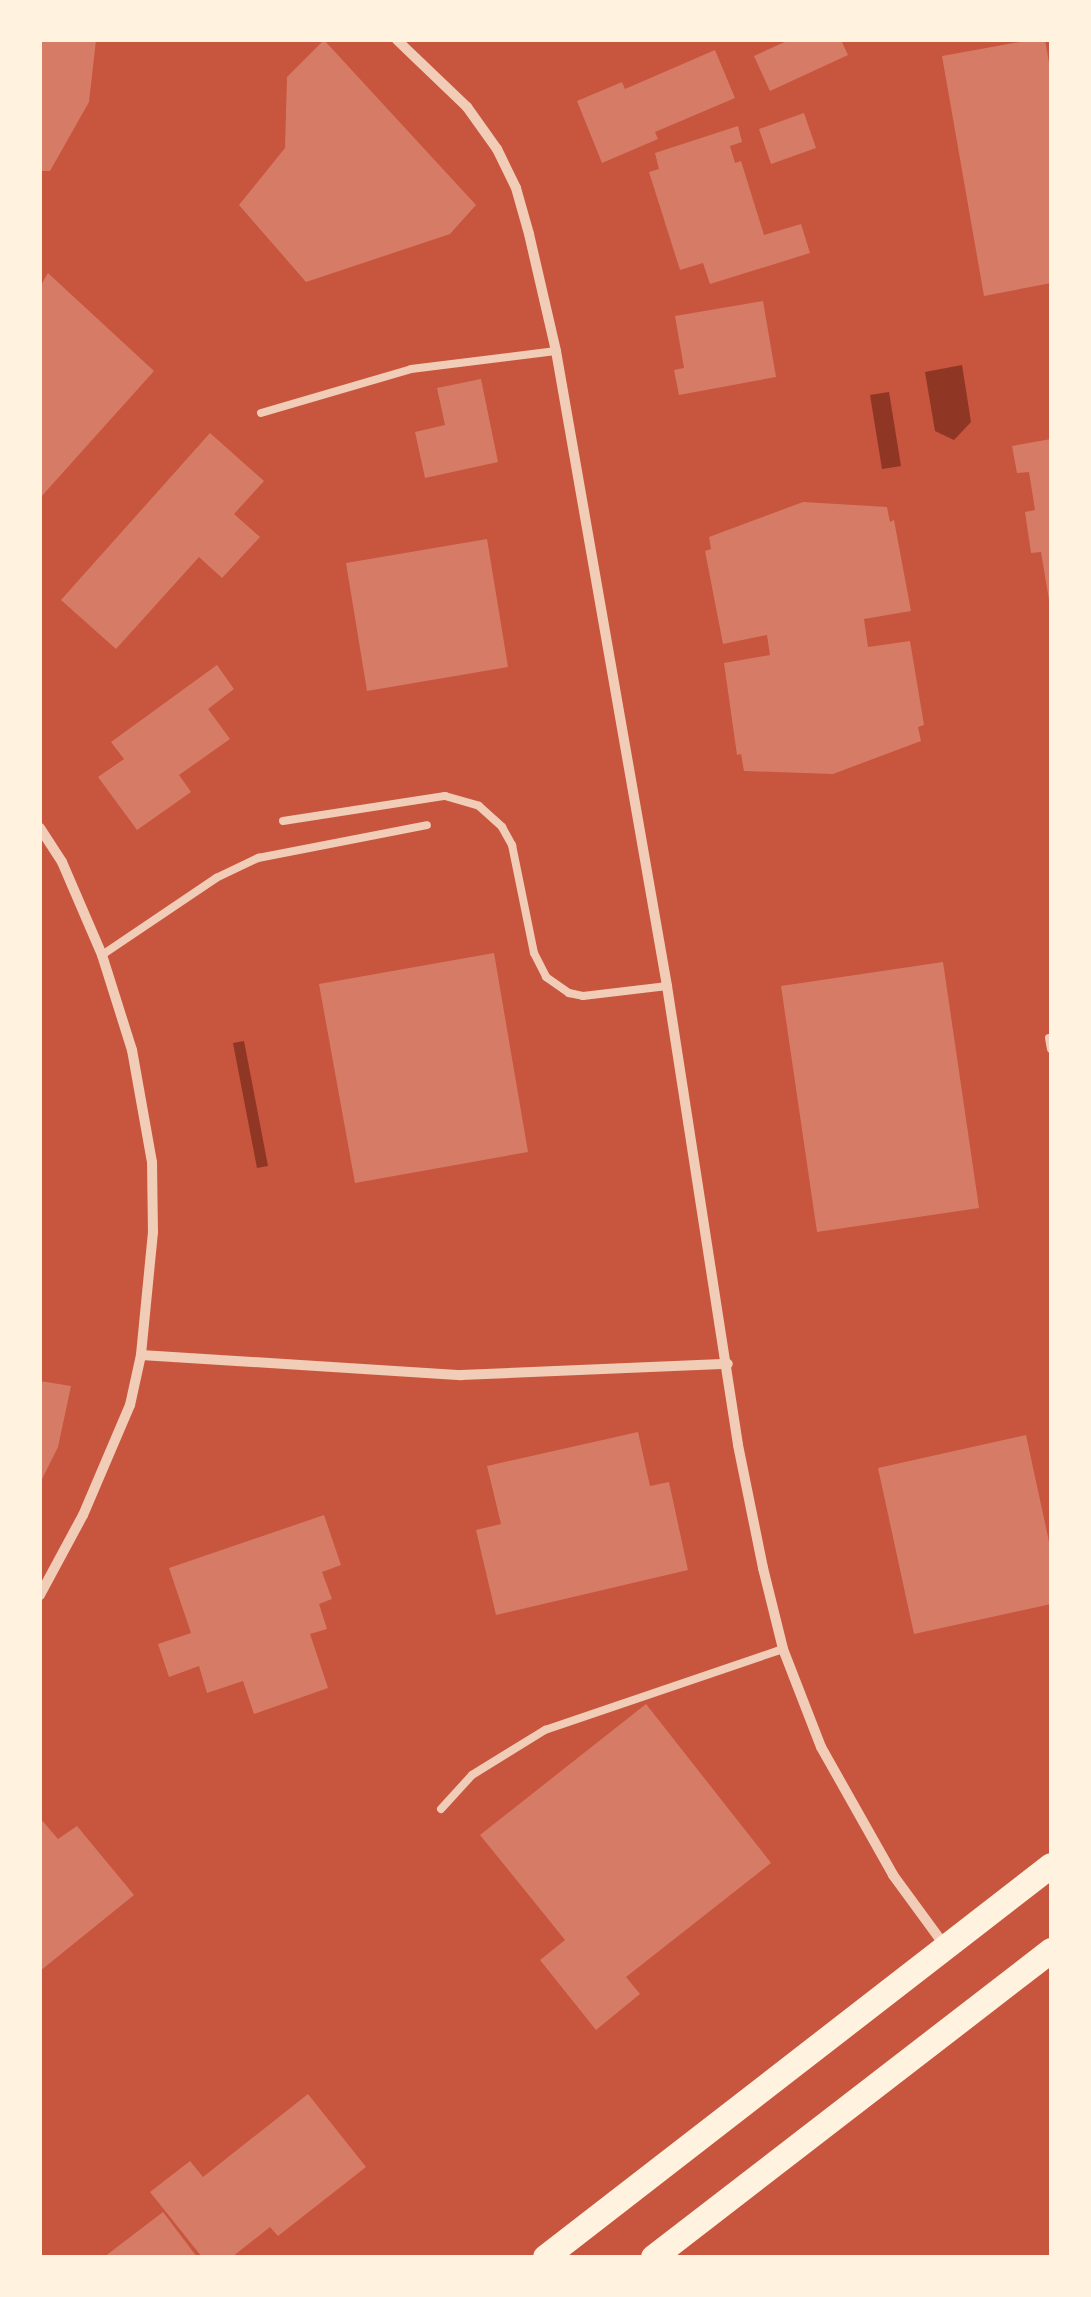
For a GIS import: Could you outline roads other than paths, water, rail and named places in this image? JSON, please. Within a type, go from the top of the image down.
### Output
[{"type":"main road","points":[[545,2257],[1051,1865]]},
{"type":"main road","points":[[653,2257],[1051,1950]]},
{"type":"street","points":[[397,40],[467,107],[497,149],[516,188],[529,234],[556,351],[667,986],[738,1445],[783,1650],[807,1714],[848,1802],[893,1875],[945,1947]]},
{"type":"street","points":[[40,828],[62,862],[102,954],[132,1050],[152,1162],[153,1232],[141,1355],[130,1405],[82,1515],[40,1595]]},
{"type":"street","points":[[141,1355],[461,1375],[728,1364]]},
{"type":"lane","points":[[261,414],[412,369],[556,351]]},
{"type":"lane","points":[[283,821],[445,796],[479,806],[502,827],[512,845],[534,953],[546,977],[569,993],[584,996],[667,986]]},
{"type":"lane","points":[[102,954],[216,878],[258,858],[427,825]]},
{"type":"lane","points":[[1048,1038],[1051,1049]]},
{"type":"lane","points":[[441,1809],[472,1775],[546,1730],[783,1650]]}]
